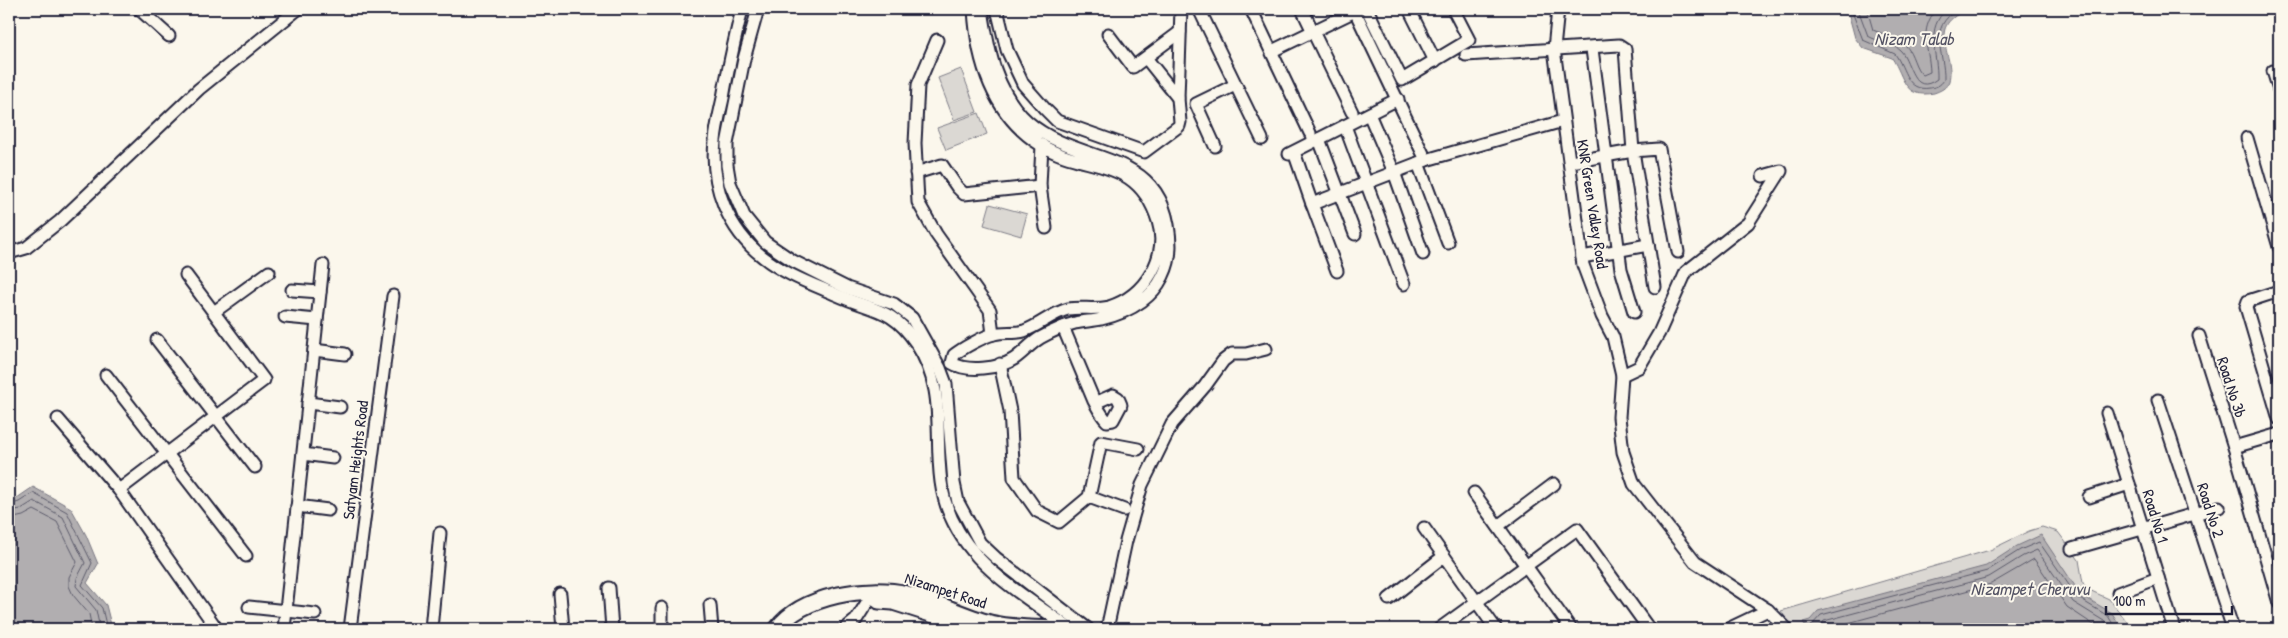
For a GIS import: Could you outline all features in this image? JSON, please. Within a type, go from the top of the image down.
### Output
[{"type":"main road","name":"Nizampet Road","points":[[777,629],[805,606],[816,600],[846,594],[877,592],[894,592],[916,597],[990,623],[1014,627],[1052,622]]},
{"type":"main road","name":"Nizampet Road","points":[[790,629],[814,612],[832,605],[868,602],[893,602],[978,629]]},
{"type":"street","points":[[139,9],[169,36]]},
{"type":"street","points":[[9,253],[26,248],[60,221],[199,89],[298,9]]},
{"type":"street","points":[[742,9],[730,55],[715,141],[717,186],[738,232],[762,257],[793,276],[843,298],[877,309],[898,320],[946,384],[954,483],[958,502],[980,543],[996,558],[1088,629]]},
{"type":"street","points":[[758,9],[744,59],[727,144],[727,165],[735,199],[744,216],[765,242],[793,261],[847,288],[894,304],[905,312],[920,330],[935,370],[941,482],[949,513],[969,548],[983,564],[1052,622],[1070,629]]},
{"type":"street","points":[[952,362],[959,367],[966,368],[1000,364],[1013,360],[1030,344],[1064,327],[1075,323],[1102,319],[1126,311],[1154,291],[1165,273],[1170,256],[1169,228],[1163,206],[1151,187],[1136,173],[1094,153],[1021,130],[1001,108],[986,77],[978,48],[974,9]]},
{"type":"street","points":[[982,9],[993,67],[1010,102],[1028,122],[1042,146],[1040,186],[1046,228]]},
{"type":"street","points":[[998,9],[1007,50],[1023,84],[1057,121],[1141,152],[1148,152],[1179,126],[1181,9]]},
{"type":"street","points":[[1199,9],[1262,139]]},
{"type":"street","points":[[1251,9],[1340,192],[1355,234]]},
{"type":"street","points":[[1302,9],[1352,112]]},
{"type":"street","points":[[1367,9],[1402,80],[1469,40],[1453,9]]},
{"type":"street","points":[[1409,9],[1435,61]]},
{"type":"street","name":"KNR Green Valley Road","points":[[1558,9],[1554,49],[1563,121],[1571,162],[1582,265],[1613,337],[1622,375],[1619,417],[1623,452],[1634,484],[1695,562],[1768,610],[1787,629]]},
{"type":"street","points":[[1272,51],[1355,10],[1398,99],[1422,162],[1448,242]]},
{"type":"street","points":[[1108,34],[1133,67],[1180,32]]},
{"type":"street","points":[[937,40],[918,85],[915,143],[918,202],[936,234],[990,310],[993,334]]},
{"type":"street","points":[[1466,55],[1554,49],[1592,49],[1620,45],[1625,49],[1633,151],[1655,287]]},
{"type":"street","points":[[1592,49],[1621,269],[1634,312]]},
{"type":"street","points":[[1146,58],[1178,98]]},
{"type":"street","points":[[2274,71],[2279,90]]},
{"type":"street","points":[[1215,146],[1196,104],[1236,85]]},
{"type":"street","points":[[1337,271],[1291,153],[1314,136],[1344,126],[1398,99]]},
{"type":"street","points":[[1369,114],[1394,172],[1423,254]]},
{"type":"street","points":[[1312,204],[1422,162],[1563,121]]},
{"type":"street","points":[[1344,126],[1367,182],[1404,284]]},
{"type":"street","points":[[1078,148],[1083,130]]},
{"type":"street","points":[[1094,153],[1099,136]]},
{"type":"street","points":[[2247,138],[2279,247]]},
{"type":"street","points":[[935,370],[952,362],[957,352],[993,334],[1024,331],[1068,310],[1108,307],[1124,301],[1140,288],[1152,271],[1160,252],[1160,230],[1156,216],[1140,189],[1124,175],[1106,166],[1064,155],[1042,146]]},
{"type":"street","points":[[1571,162],[1633,151],[1659,149],[1678,252]]},
{"type":"street","points":[[916,173],[942,165],[956,187],[964,194],[1040,186]]},
{"type":"street","points":[[1622,375],[1639,367],[1658,333],[1686,272],[1748,223],[1781,171],[1763,176]]},
{"type":"street","points":[[1582,257],[1648,245]]},
{"type":"street","points":[[284,629],[322,265]]},
{"type":"street","points":[[214,312],[269,272]]},
{"type":"street","points":[[118,490],[264,380],[186,275]]},
{"type":"street","points":[[292,290],[320,292]]},
{"type":"street","points":[[2279,291],[2248,301],[2246,308],[2279,419]]},
{"type":"street","name":"Satyam Heights Road","points":[[350,629],[393,296]]},
{"type":"street","points":[[286,317],[317,320]]},
{"type":"street","points":[[1064,327],[1095,403]]},
{"type":"street","points":[[1024,331],[1030,344]]},
{"type":"street","name":"Road No 3b","points":[[2199,336],[2234,447],[2279,603]]},
{"type":"street","points":[[157,340],[255,467]]},
{"type":"street","points":[[1106,629],[1126,541],[1142,485],[1172,424],[1205,386],[1223,361],[1232,354],[1246,354],[1266,349]]},
{"type":"street","points":[[314,350],[345,354]]},
{"type":"street","points":[[1000,364],[1010,411],[1014,478],[1037,511],[1059,522],[1089,496],[1101,442],[1138,449]]},
{"type":"street","points":[[106,374],[246,556]]},
{"type":"street","name":"Road No 2","points":[[2158,400],[2233,629]]},
{"type":"street","points":[[308,403],[340,407]]},
{"type":"street","name":"Road No 1","points":[[2107,413],[2174,629]]},
{"type":"street","points":[[58,419],[118,490],[217,629]]},
{"type":"street","points":[[2234,447],[2279,434]]},
{"type":"street","points":[[303,454],[334,458]]},
{"type":"street","points":[[1498,526],[1554,484]]},
{"type":"street","points":[[2089,497],[2129,484]]},
{"type":"street","points":[[1474,493],[1572,629]]},
{"type":"street","points":[[1089,496],[1124,510]]},
{"type":"street","points":[[297,506],[328,510]]},
{"type":"street","points":[[2072,549],[2219,507]]},
{"type":"street","points":[[1424,528],[1496,629]]},
{"type":"street","points":[[1439,629],[1577,529],[1649,629]]},
{"type":"street","points":[[431,629],[440,532]]},
{"type":"street","points":[[1389,599],[1444,556]]},
{"type":"street","points":[[2118,593],[2158,578]]},
{"type":"street","points":[[609,588],[612,629]]},
{"type":"street","points":[[560,594],[563,629]]},
{"type":"street","points":[[845,629],[856,620],[868,602]]},
{"type":"street","points":[[710,605],[712,629]]},
{"type":"street","points":[[249,607],[315,614]]},
{"type":"street","points":[[662,608],[662,629]]},
{"type":"street","points":[[1052,622],[1062,608]]},
{"type":"street","points":[[1728,629],[1768,610]]},
{"type":"shaded area","points":[[961,69],[977,112],[954,120],[938,78]]},
{"type":"shaded area","points":[[979,113],[987,134],[946,150],[937,128]]},
{"type":"shaded area","points":[[990,204],[1027,214],[1021,236],[984,225]]},
{"type":"shaded area","name":"Nizampet Cheruvu","points":[[2042,527],[2058,532],[2079,560],[2083,583],[2087,589],[2109,599],[2133,629],[1793,629],[1781,611],[1990,550],[2029,531]]},
{"type":"water","name":"Nizam Talab","points":[[1841,9],[1969,9],[1955,16],[1947,24],[1944,32],[1950,70],[1947,86],[1934,93],[1916,93],[1911,90],[1906,85],[1892,58],[1863,48],[1855,38],[1848,12]]},
{"type":"water","points":[[33,487],[71,508],[86,535],[98,564],[87,583],[106,605],[112,629],[9,629],[9,501]]},
{"type":"water","name":"Nizampet Cheruvu","points":[[2041,535],[2081,595],[2112,613],[2122,629],[1808,629],[1803,622],[1810,620],[1818,611],[1986,566],[2017,546]]}]
